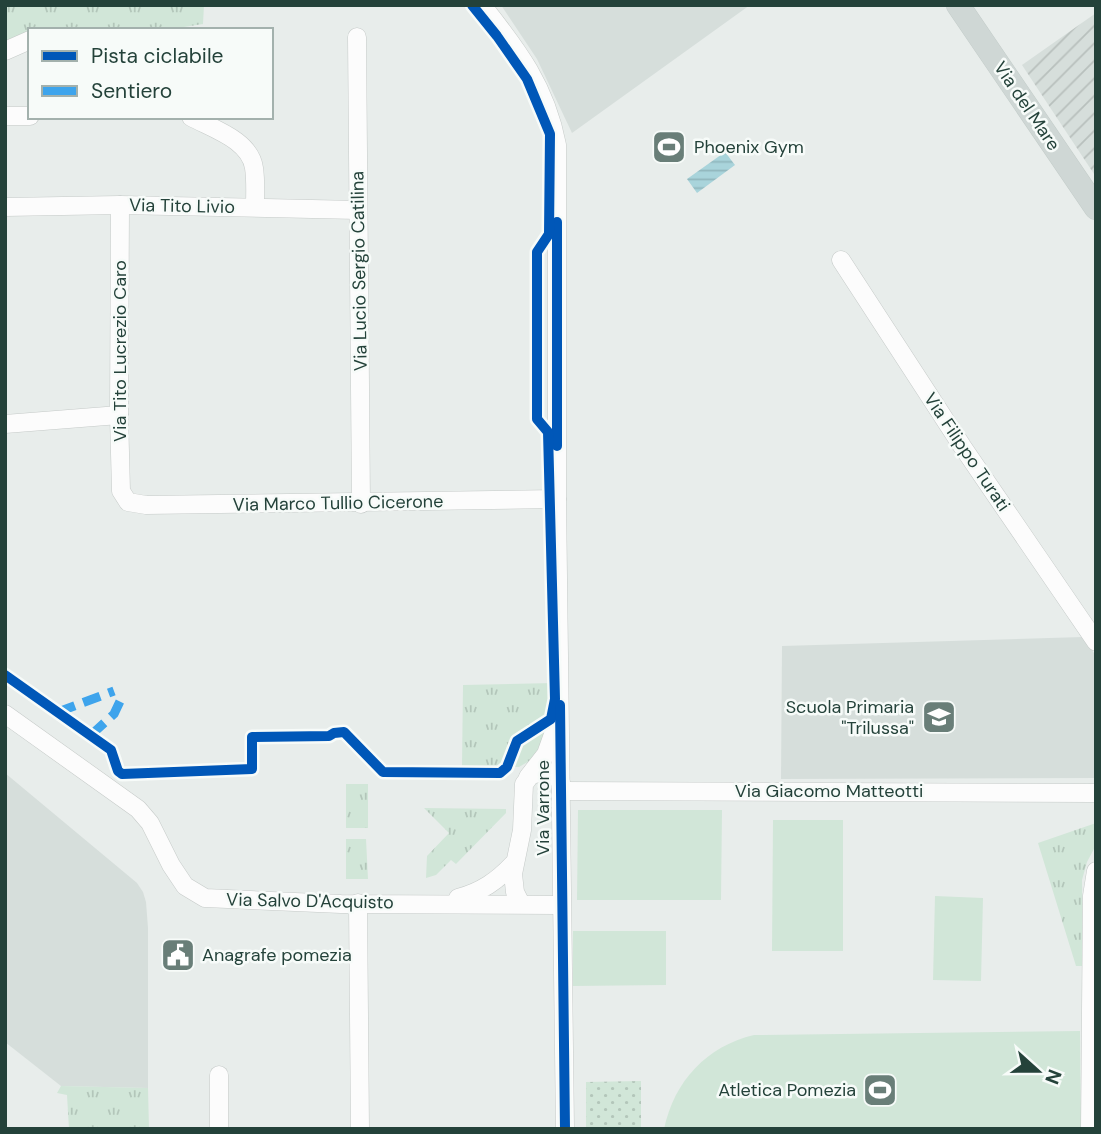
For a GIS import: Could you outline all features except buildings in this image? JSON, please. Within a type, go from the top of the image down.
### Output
[{"type":"main road","name":"Via del Mare","points":[[958,5],[1096,208]]},
{"type":"street","name":"Via Varrone","points":[[482,5],[515,46],[533,74],[554,129],[557,160],[557,499],[565,1129]]},
{"type":"street","name":"Via Lucio Sergio Catilina","points":[[357,37],[361,504]]},
{"type":"street","points":[[5,51],[28,41]]},
{"type":"street","points":[[5,116],[28,116]]},
{"type":"street","points":[[194,119],[245,149],[254,169],[255,207]]},
{"type":"street","name":"Via Tito Livio","points":[[5,206],[120,205],[358,210]]},
{"type":"street","name":"Via Tito Lucrezio Caro","points":[[120,205],[119,415],[123,496]]},
{"type":"street","name":"Via Filippo Turati","points":[[841,261],[962,446],[1096,642]]},
{"type":"street","points":[[5,424],[119,415]]},
{"type":"street","name":"Via Marco Tullio Cicerone","points":[[123,496],[131,503],[146,505],[361,504],[557,499]]},
{"type":"street","name":"Via Varrone","points":[[526,778],[541,762],[550,746],[560,705]]},
{"type":"street","name":"Via Salvo D'Acquisto","points":[[5,714],[138,809],[150,823],[178,876],[185,886],[198,895],[214,899],[358,904],[561,905]]},
{"type":"street","name":"Via Giacomo Matteotti","points":[[526,778],[536,773],[548,772],[556,775],[561,787],[1096,793]]},
{"type":"street","points":[[521,904],[514,883],[513,864],[521,836],[522,799],[526,778]]},
{"type":"street","name":"Via Salvo D'Acquisto","points":[[441,903],[480,890],[497,880],[513,864]]},
{"type":"street","points":[[1090,1129],[1093,1089],[1092,896],[1096,871]]},
{"type":"street","points":[[358,904],[360,1129]]},
{"type":"street","points":[[219,1074],[219,1129]]},
{"type":"shaded area","points":[[501,5],[750,5],[572,133],[537,59]]},
{"type":"shaded area","points":[[1096,13],[1096,177],[1022,65]]},
{"type":"shaded area","name":"Scuola Primaria \"Trilussa\"","points":[[1083,637],[1096,656],[1096,778],[781,779],[782,646]]},
{"type":"shaded area","points":[[5,773],[137,883],[143,892],[148,928],[148,1088],[61,1086],[5,1042]]},
{"type":"green space","points":[[5,5],[204,5],[203,24],[184,27],[28,28],[28,35],[5,47]]},
{"type":"green space","points":[[554,683],[554,726],[536,757],[519,767],[462,766],[463,685]]},
{"type":"green space","points":[[346,784],[368,784],[368,828],[346,828]]},
{"type":"green space","points":[[424,808],[506,809],[506,813],[456,864],[451,860],[436,875],[426,878],[427,856],[449,833]]},
{"type":"green space","points":[[578,810],[722,810],[721,900],[577,900]]},
{"type":"green space","points":[[773,820],[843,820],[843,951],[772,951]]},
{"type":"green space","points":[[1096,823],[1096,845],[1082,880],[1083,966],[1076,966],[1038,843]]},
{"type":"green space","points":[[346,839],[366,839],[368,879],[346,879]]},
{"type":"green space","points":[[935,896],[983,898],[981,981],[933,980]]},
{"type":"green space","points":[[573,931],[666,931],[666,985],[573,986]]},
{"type":"green space","name":"Atletica Pomezia","points":[[1080,1031],[1081,1129],[664,1129],[676,1096],[695,1068],[722,1048],[754,1035]]},
{"type":"green space","points":[[641,1081],[641,1129],[586,1129],[586,1082]]},
{"type":"green space","points":[[61,1086],[148,1088],[149,1129],[69,1129],[67,1095],[57,1093]]},
{"type":"water","points":[[725,152],[735,165],[697,193],[687,179]]},
{"type":"marked path","points":[[58,712],[114,691]]},
{"type":"marked path","points":[[91,735],[114,714],[122,697]]},
{"type":"cycle path","points":[[5,675],[111,750],[118,771],[122,774],[252,769],[252,737],[329,736],[344,732],[383,772],[500,773],[507,767],[517,741],[551,719],[555,699],[548,432],[537,419],[537,252],[549,234],[550,134],[527,79],[472,5]]},
{"type":"cycle path","points":[[557,222],[557,446]]},
{"type":"cycle path","points":[[560,705],[565,1129]]},
{"type":"place","name":"Phoenix Gym","points":[[669,147]]},
{"type":"place","name":"Scuola Primaria \"Trilussa\"","points":[[939,717]]},
{"type":"place","name":"Anagrafe pomezia","points":[[178,955]]},
{"type":"place","name":"Atletica Pomezia","points":[[880,1090]]}]
